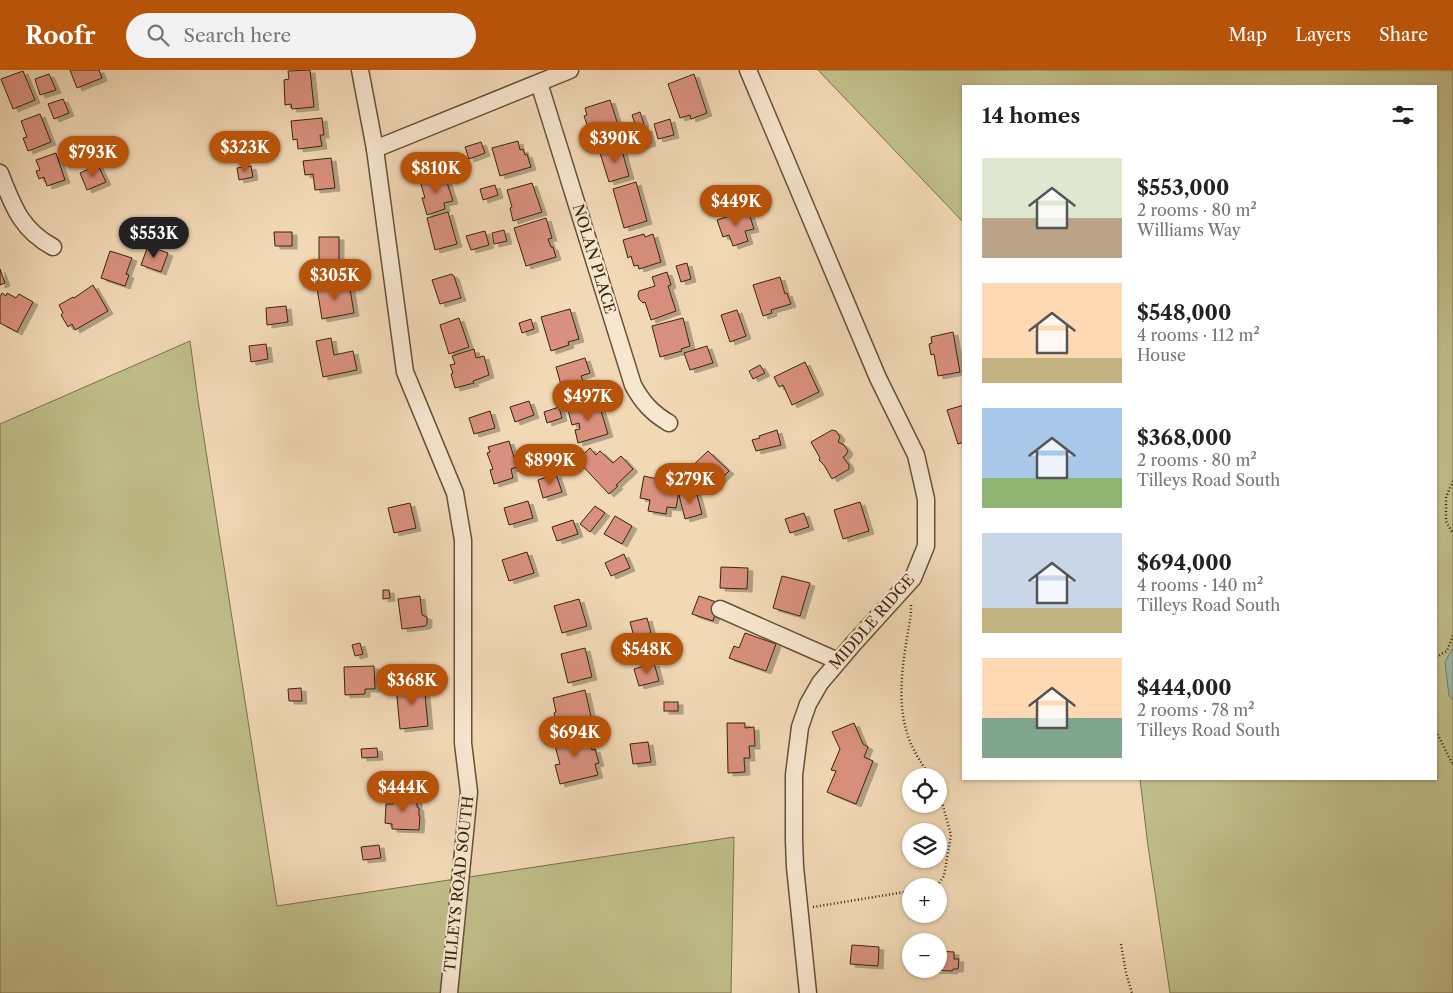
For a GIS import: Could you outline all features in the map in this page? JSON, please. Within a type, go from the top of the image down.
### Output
[{"type":"street","name":"TILLEYS ROAD SOUTH","points":[[360,70],[374,149],[405,372],[455,493],[463,540],[464,743],[469,792],[449,993]]},
{"type":"street","points":[[374,149],[570,70]]},
{"type":"street","name":"MIDDLE RIDGE","points":[[748,70],[878,378],[916,454],[926,499],[926,546],[913,578],[838,661],[820,684],[808,704],[797,742],[793,812],[795,866],[808,993]]},
{"type":"street","name":"NOLAN PLACE","points":[[539,83],[633,385],[643,402],[669,423]]},
{"type":"street","points":[[0,174],[21,221],[36,236],[53,247]]},
{"type":"street","points":[[720,609],[838,661]]},
{"type":"path","points":[[1453,481],[1446,497],[1446,522],[1453,534]]},
{"type":"path","points":[[910,581],[911,614],[902,673],[902,710],[911,746],[924,768]]},
{"type":"path","points":[[1437,656],[1447,651],[1453,635]]},
{"type":"path","points":[[1437,733],[1453,765]]},
{"type":"path","points":[[943,878],[951,835],[945,813]]},
{"type":"path","points":[[800,909],[902,893]]},
{"type":"path","points":[[1121,944],[1132,993]]},
{"type":"shaded area","points":[[818,70],[1453,70],[1453,993],[1170,993],[1140,780],[1437,780],[1437,85],[962,85],[962,221]]},
{"type":"shaded area","points":[[190,341],[277,906],[734,837],[731,993],[0,993],[0,424]]},
{"type":"water","points":[[1453,648],[1453,700],[1449,696],[1445,662]]},
{"type":"building","points":[[70,70],[99,70],[102,78],[77,88]]},
{"type":"building","points":[[310,70],[314,107],[292,109],[291,104],[285,105],[284,80],[289,79],[288,71]]},
{"type":"building","points":[[23,71],[35,100],[13,109],[1,79]]},
{"type":"building","points":[[49,74],[56,90],[40,95],[35,79]]},
{"type":"building","points":[[694,74],[707,113],[691,119],[690,115],[680,118],[668,84]]},
{"type":"building","points":[[63,99],[69,113],[54,119],[48,104]]},
{"type":"building","points":[[610,100],[620,131],[596,138],[595,135],[591,136],[584,116],[587,115],[585,108]]},
{"type":"building","points":[[640,112],[644,124],[636,127],[632,115]]},
{"type":"building","points":[[40,114],[51,142],[28,151],[23,138],[27,137],[21,121]]},
{"type":"building","points":[[322,118],[324,135],[320,135],[322,146],[298,149],[297,139],[293,140],[291,121]]},
{"type":"building","points":[[670,119],[674,135],[658,139],[654,124]]},
{"type":"building","points":[[647,128],[651,143],[635,148],[631,132]]},
{"type":"building","points":[[518,141],[520,150],[523,149],[525,155],[527,154],[531,167],[500,176],[492,148]]},
{"type":"building","points":[[481,142],[485,153],[469,159],[465,147]]},
{"type":"building","points":[[621,147],[629,176],[609,182],[600,153]]},
{"type":"building","points":[[56,153],[65,180],[47,186],[44,177],[39,179],[36,171],[40,170],[36,160]]},
{"type":"building","points":[[331,158],[335,188],[315,190],[313,174],[305,175],[303,161]]},
{"type":"building","points":[[98,165],[106,182],[87,190],[80,173]]},
{"type":"building","points":[[251,166],[253,177],[239,180],[237,168]]},
{"type":"building","points":[[444,173],[453,201],[444,203],[445,209],[427,215],[420,181]]},
{"type":"building","points":[[636,182],[647,221],[624,228],[613,189]]},
{"type":"building","points":[[532,183],[542,212],[513,221],[510,208],[512,207],[507,190]]},
{"type":"building","points":[[495,185],[498,195],[483,200],[480,189]]},
{"type":"building","points":[[748,210],[754,229],[745,231],[748,241],[733,246],[729,235],[723,237],[717,220]]},
{"type":"building","points":[[448,212],[457,244],[435,250],[427,218]]},
{"type":"building","points":[[546,218],[552,238],[548,239],[556,257],[526,266],[514,228]]},
{"type":"building","points":[[504,230],[507,241],[494,244],[492,233]]},
{"type":"building","points":[[485,231],[489,245],[471,250],[466,236]]},
{"type":"building","points":[[274,232],[292,232],[292,246],[275,246]]},
{"type":"building","points":[[644,234],[645,237],[653,234],[661,262],[639,269],[638,265],[634,266],[631,256],[628,258],[623,240]]},
{"type":"building","points":[[319,237],[339,237],[339,267],[319,267]]},
{"type":"building","points":[[148,246],[168,253],[161,272],[141,265]]},
{"type":"building","points":[[110,251],[132,258],[126,274],[129,275],[125,286],[101,278]]},
{"type":"building","points":[[687,263],[691,279],[681,282],[676,266]]},
{"type":"building","points":[[0,269],[5,283],[0,285]]},
{"type":"building","points":[[667,272],[671,285],[668,286],[676,311],[651,320],[645,302],[643,303],[639,299],[639,291],[655,286],[652,277]]},
{"type":"building","points":[[452,274],[461,298],[440,304],[432,280]]},
{"type":"building","points":[[780,277],[785,294],[787,293],[791,304],[771,310],[772,313],[763,316],[753,285]]},
{"type":"building","points":[[349,283],[354,313],[322,319],[317,288]]},
{"type":"building","points":[[93,285],[108,311],[75,330],[72,324],[68,327],[61,315],[63,313],[59,305],[74,298]]},
{"type":"building","points":[[2,293],[6,296],[7,293],[16,298],[19,294],[33,302],[17,332],[0,323],[0,297]]},
{"type":"building","points":[[286,306],[288,322],[267,325],[266,308]]},
{"type":"building","points":[[570,309],[579,339],[568,342],[569,345],[551,351],[541,317]]},
{"type":"building","points":[[737,310],[746,336],[730,342],[721,315]]},
{"type":"building","points":[[459,318],[469,347],[449,354],[440,325]]},
{"type":"building","points":[[683,318],[690,346],[681,349],[682,351],[660,357],[652,326]]},
{"type":"building","points":[[531,319],[534,329],[522,333],[519,323]]},
{"type":"building","points":[[953,332],[960,372],[938,376],[934,354],[931,355],[929,344],[932,343],[931,337]]},
{"type":"building","points":[[331,338],[334,355],[353,351],[357,370],[323,377],[316,341]]},
{"type":"building","points":[[266,344],[268,359],[251,362],[249,346]]},
{"type":"building","points":[[707,346],[713,363],[690,370],[684,353]]},
{"type":"building","points":[[474,349],[476,358],[484,356],[489,375],[473,381],[474,383],[455,388],[450,365],[455,364],[452,356]]},
{"type":"building","points":[[585,358],[590,373],[581,376],[588,394],[566,400],[562,394],[556,367]]},
{"type":"building","points":[[805,362],[819,392],[792,405],[783,385],[779,387],[774,377]]},
{"type":"building","points":[[760,365],[765,373],[753,379],[749,371]]},
{"type":"building","points":[[529,401],[534,415],[515,422],[510,407]]},
{"type":"building","points":[[598,401],[608,434],[578,443],[575,430],[580,429],[579,423],[572,425],[568,410]]},
{"type":"building","points":[[962,406],[962,443],[958,444],[947,410]]},
{"type":"building","points":[[559,407],[562,418],[547,423],[544,412]]},
{"type":"building","points":[[490,411],[495,428],[474,434],[469,418]]},
{"type":"building","points":[[777,430],[781,445],[756,451],[752,440]]},
{"type":"building","points":[[832,430],[836,431],[840,437],[838,442],[844,445],[848,451],[843,457],[849,465],[849,469],[832,479],[819,460],[820,458],[811,442]]},
{"type":"building","points":[[509,441],[517,467],[511,469],[513,478],[494,484],[490,470],[493,469],[487,453],[490,452],[488,447]]},
{"type":"building","points":[[590,448],[596,455],[600,451],[613,463],[621,456],[633,469],[609,494],[577,460]]},
{"type":"building","points":[[708,451],[729,471],[708,492],[687,471]]},
{"type":"building","points":[[556,474],[562,492],[543,498],[538,480]]},
{"type":"building","points":[[644,476],[675,483],[674,485],[680,486],[676,508],[667,507],[666,514],[648,511],[650,500],[640,498]]},
{"type":"building","points":[[696,491],[702,514],[685,519],[679,495]]},
{"type":"building","points":[[528,501],[533,518],[509,525],[504,508]]},
{"type":"building","points":[[860,502],[869,531],[843,539],[834,510]]},
{"type":"building","points":[[410,503],[416,528],[394,533],[388,508]]},
{"type":"building","points":[[595,506],[605,513],[590,532],[580,524]]},
{"type":"building","points":[[804,513],[809,527],[790,533],[785,519]]},
{"type":"building","points":[[615,516],[632,526],[622,544],[604,534]]},
{"type":"building","points":[[573,520],[578,534],[557,541],[552,527]]},
{"type":"building","points":[[527,552],[534,573],[509,581],[502,560]]},
{"type":"building","points":[[624,554],[630,568],[611,576],[605,563]]},
{"type":"building","points":[[721,567],[748,568],[747,589],[720,588]]},
{"type":"building","points":[[782,576],[810,583],[800,616],[773,608]]},
{"type":"building","points":[[383,590],[389,590],[390,598],[383,599]]},
{"type":"building","points":[[420,596],[422,615],[427,617],[427,624],[425,626],[402,629],[398,599]]},
{"type":"building","points":[[699,596],[719,603],[713,621],[692,614]]},
{"type":"building","points":[[579,599],[587,626],[562,633],[554,606]]},
{"type":"building","points":[[647,618],[651,633],[634,637],[630,622]]},
{"type":"building","points":[[745,633],[776,644],[766,671],[729,658],[734,646],[739,648]]},
{"type":"building","points":[[360,643],[363,654],[355,656],[352,645]]},
{"type":"building","points":[[585,648],[592,677],[568,683],[561,654]]},
{"type":"building","points":[[654,663],[659,681],[639,686],[634,669]]},
{"type":"building","points":[[374,666],[375,689],[365,689],[365,694],[345,695],[344,667]]},
{"type":"building","points":[[424,683],[428,726],[400,729],[396,686]]},
{"type":"building","points":[[301,688],[302,701],[289,701],[288,689]]},
{"type":"building","points":[[585,690],[592,721],[561,729],[559,724],[557,724],[554,713],[556,712],[553,698]]},
{"type":"building","points":[[664,702],[678,702],[678,711],[664,711]]},
{"type":"building","points":[[727,723],[745,723],[745,728],[754,727],[755,746],[749,746],[750,758],[744,758],[745,772],[728,773]]},
{"type":"building","points":[[854,723],[863,744],[868,747],[864,757],[873,761],[856,804],[827,792],[836,771],[831,770],[840,749],[832,732]]},
{"type":"building","points":[[587,731],[592,750],[595,749],[599,763],[595,764],[598,775],[560,784],[555,765],[560,764],[553,739]]},
{"type":"building","points":[[648,742],[651,762],[633,764],[630,744]]},
{"type":"building","points":[[377,748],[378,757],[362,758],[361,749]]},
{"type":"building","points":[[393,795],[417,797],[417,807],[419,808],[420,816],[419,830],[392,829],[392,824],[385,823],[386,804],[393,804]]},
{"type":"building","points":[[379,845],[381,858],[363,860],[361,847]]},
{"type":"building","points":[[852,945],[879,947],[878,966],[850,964]]},
{"type":"building","points":[[947,952],[954,952],[954,959],[959,959],[958,969],[953,969],[952,971],[947,971]]}]
